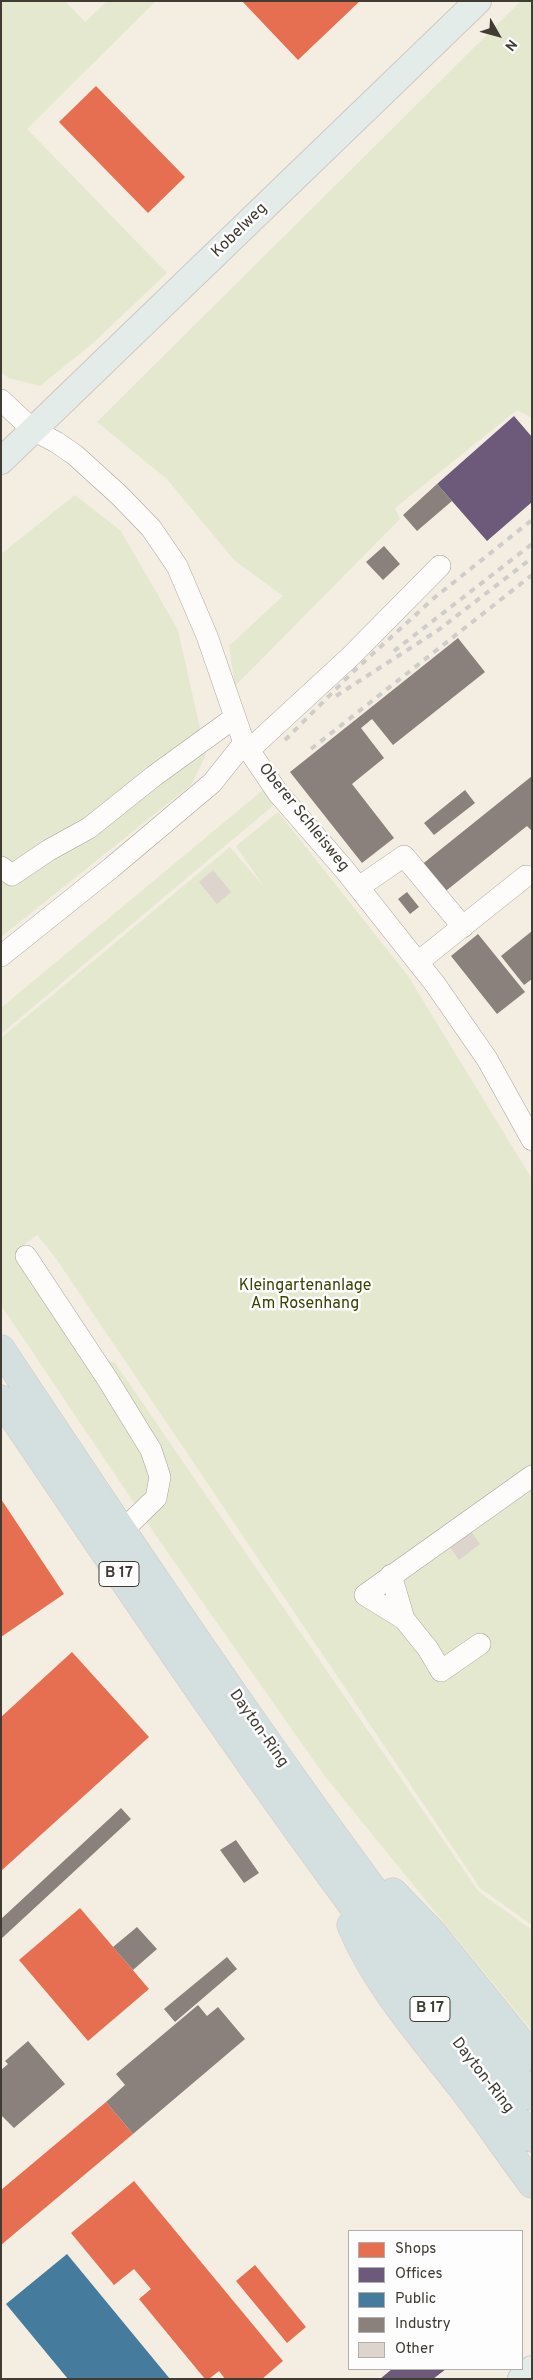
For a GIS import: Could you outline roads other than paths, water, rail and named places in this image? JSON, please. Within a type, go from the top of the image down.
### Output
[{"type":"highway","name":"Dayton-Ring","points":[[1,1349],[122,1532],[259,1732],[427,1963],[532,2096]]},
{"type":"highway","name":"Dayton-Ring","points":[[1,1399],[207,1702],[332,1877],[406,1979],[532,2138]]},
{"type":"highway","points":[[344,1850],[392,1892],[432,1932],[532,2056]]},
{"type":"highway","points":[[332,1877],[359,1944],[387,1993],[464,2090],[532,2184]]},
{"type":"main road","name":"Kobelweg","points":[[1,461],[478,1]]},
{"type":"main road","points":[[521,2379],[532,2369]]},
{"type":"street","name":"Oberer Schleisweg","points":[[1,400],[33,430],[75,455],[119,495],[151,528],[181,575],[207,636],[234,718],[247,747],[278,793],[359,888],[418,962],[487,1059],[532,1140]]},
{"type":"street","points":[[1,956],[111,868],[212,783],[247,747],[351,656],[440,566]]},
{"type":"street","points":[[1,867],[12,875],[49,850],[89,828],[154,776],[234,718]]},
{"type":"street","points":[[359,888],[404,856],[463,927]]},
{"type":"street","points":[[418,962],[526,876]]},
{"type":"street","points":[[26,1256],[108,1380],[151,1450],[160,1477],[156,1498],[122,1532]]},
{"type":"street","points":[[480,1644],[441,1671],[428,1649],[404,1619],[365,1595],[532,1476]]},
{"type":"street","points":[[391,1575],[404,1619]]},
{"type":"railway","points":[[285,740],[354,671],[434,598],[532,520]]},
{"type":"railway","points":[[394,651],[532,544]]},
{"type":"railway","points":[[336,696],[437,631],[532,558]]},
{"type":"railway","points":[[311,749],[532,575]]},
{"type":"park label","name":"Kleingartenanlage Am Rosenhang","points":[[305,1296]]}]
